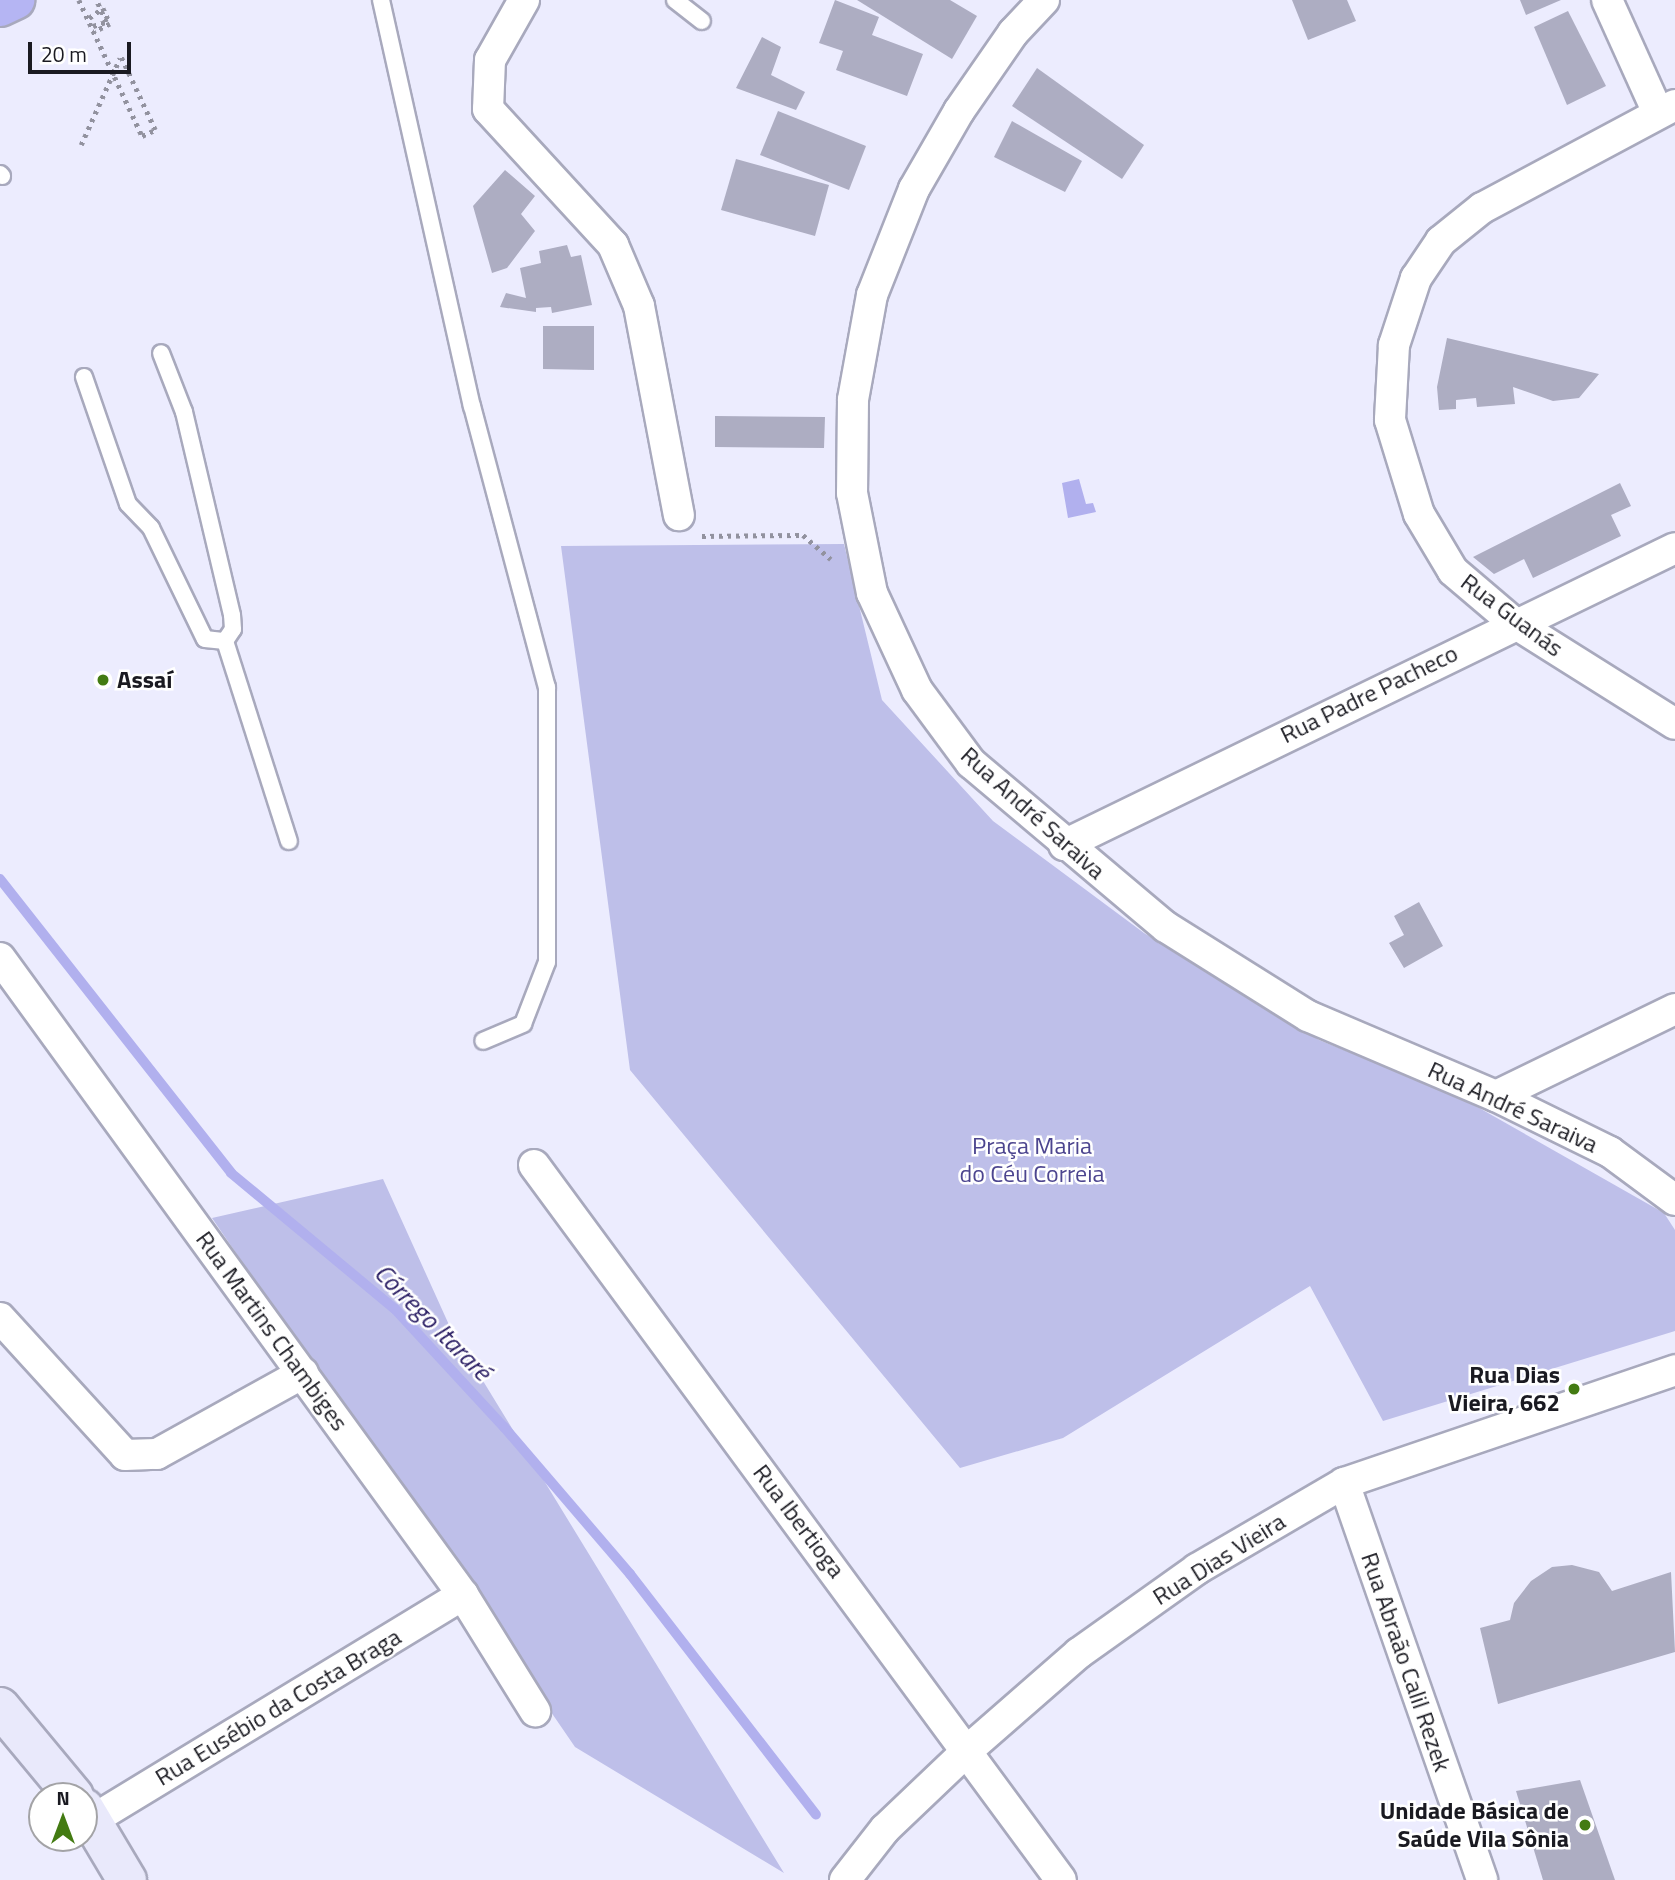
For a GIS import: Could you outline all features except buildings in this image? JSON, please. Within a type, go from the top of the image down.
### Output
[{"type":"highway","points":[[0,7],[15,0]]},
{"type":"street","points":[[524,0],[490,60],[488,109],[612,245],[639,306],[678,515]]},
{"type":"street","name":"Rua André Saraiva","points":[[1044,0],[1013,33],[959,111],[915,189],[872,295],[853,400],[852,494],[872,593],[917,690],[971,763],[1064,845],[1166,927],[1308,1016],[1496,1096],[1610,1152],[1675,1200]]},
{"type":"street","points":[[1607,0],[1667,109]]},
{"type":"street","name":"Rua Guanás","points":[[1667,109],[1482,208],[1441,242],[1416,278],[1394,345],[1390,420],[1419,514],[1453,571],[1513,622],[1675,724]]},
{"type":"street","name":"Rua Padre Pacheco","points":[[1064,845],[1513,622],[1675,548]]},
{"type":"street","name":"Rua Martins Chambiges","points":[[0,958],[463,1595],[535,1711]]},
{"type":"street","points":[[1496,1096],[1675,1009]]},
{"type":"street","name":"Rua Ibertioga","points":[[534,1165],[969,1749],[1061,1880]]},
{"type":"street","points":[[0,1318],[125,1455],[157,1454],[303,1373]]},
{"type":"street","name":"Rua Dias Vieira","points":[[845,1880],[885,1829],[969,1749],[1079,1653],[1197,1569],[1344,1483],[1675,1370]]},
{"type":"street","name":"Rua Abraão Calil Rezek","points":[[1344,1483],[1482,1880]]},
{"type":"street","name":"Rua Eusébio da Costa Braga","points":[[98,1800],[463,1595]]},
{"type":"street","points":[[0,1707],[62,1782]]},
{"type":"street","points":[[98,1831],[127,1880]]},
{"type":"lane","points":[[381,0],[472,406],[547,687],[547,962],[523,1024],[483,1041]]},
{"type":"lane","points":[[675,0],[702,22]]},
{"type":"lane","points":[[161,353],[184,412],[232,615],[233,629],[225,641]]},
{"type":"lane","points":[[84,377],[128,504],[151,528],[166,568],[205,639],[225,641]]},
{"type":"lane","points":[[225,641],[289,841]]},
{"type":"path","points":[[79,0],[111,71],[117,82],[142,136],[155,130],[121,57],[115,70],[109,82],[81,145]]},
{"type":"path","points":[[93,31],[110,24],[103,8],[95,12],[88,15],[94,28],[106,22],[101,11],[96,0]]},
{"type":"path","points":[[678,515],[705,539],[803,535],[872,593]]},
{"type":"green space","name":"Praça Maria do Céu Correia","points":[[844,544],[882,700],[993,821],[1144,933],[1319,1040],[1458,1096],[1664,1213],[1675,1230],[1675,1331],[1383,1421],[1310,1286],[1063,1438],[960,1468],[630,1070],[561,546]]},
{"type":"green space","points":[[383,1179],[450,1327],[784,1873],[575,1747],[212,1218]]},
{"type":"shaded area","points":[[1079,479],[1086,504],[1093,503],[1096,512],[1068,518],[1062,483]]},
{"type":"waterway","name":"Córrego Itararé","points":[[0,879],[231,1173],[395,1309],[504,1427],[630,1574],[816,1815]]},
{"type":"place","name":"Assaí","points":[[103,680]]},
{"type":"place","name":"Rua Dias Vieira, 662","points":[[1574,1389]]},
{"type":"place","name":"Unidade Básica de Saúde Vila Sônia","points":[[1585,1825]]}]
